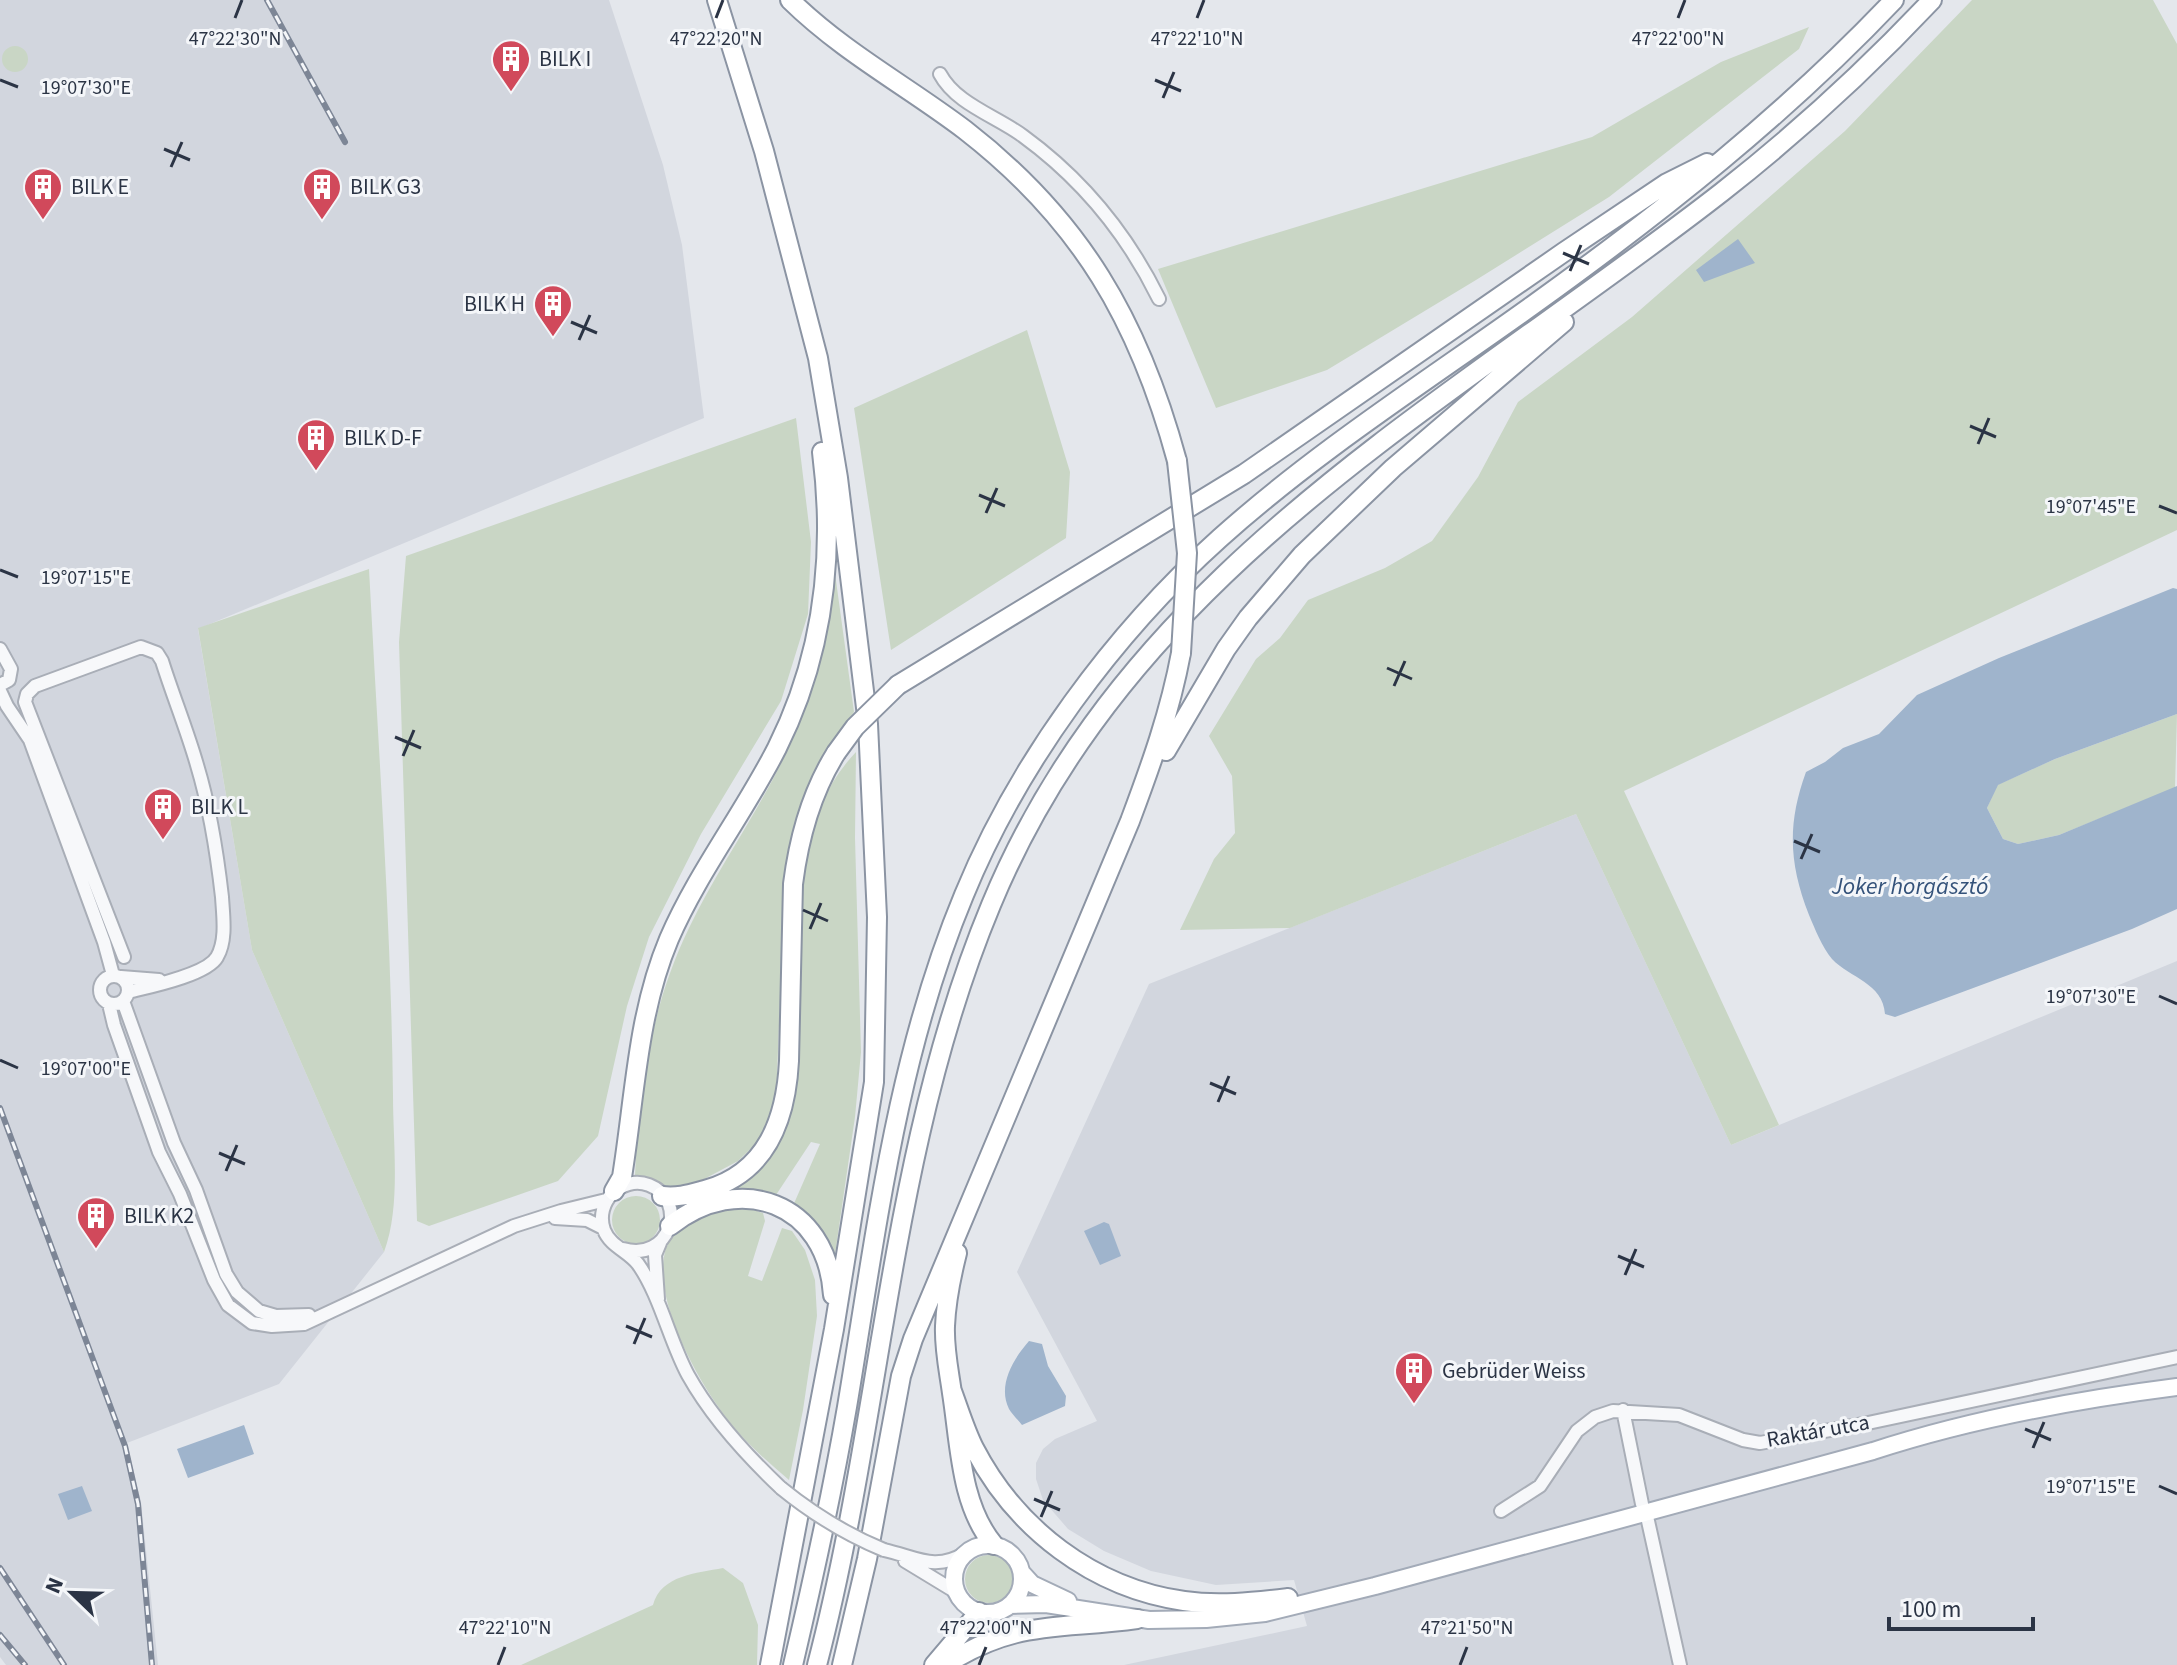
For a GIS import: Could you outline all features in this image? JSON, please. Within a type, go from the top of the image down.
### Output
[{"type":"highway","points":[[717,0],[764,151],[818,358],[838,478],[868,724],[877,917],[874,1082],[834,1329],[770,1665]]},
{"type":"highway","points":[[790,0],[859,58],[965,130],[1023,179],[1046,204],[1105,282],[1138,343],[1162,407],[1177,461],[1187,553],[1181,653],[1161,738],[1130,821],[927,1303],[901,1376],[867,1559],[842,1665]]},
{"type":"highway","points":[[793,1665],[819,1553],[846,1412],[890,1147],[920,1020],[965,892],[1027,773],[1059,724],[1109,656],[1172,584],[1220,538],[1320,457],[1534,304],[1741,146],[1812,84],[1894,0]]},
{"type":"highway","points":[[817,1665],[855,1487],[905,1203],[936,1066],[971,954],[998,887],[1026,831],[1080,743],[1111,699],[1184,613],[1222,575],[1335,478],[1721,193],[1837,94],[1932,0]]},
{"type":"highway","points":[[662,1196],[674,1198],[728,1181],[760,1155],[779,1122],[785,1104],[789,1061],[793,884],[797,856],[815,793],[836,753],[855,727],[898,685],[1244,474],[1667,183],[1741,146]]},
{"type":"highway","points":[[1130,821],[1178,728],[1226,649],[1302,555],[1477,393],[1560,326],[1613,273]]},
{"type":"highway","points":[[610,1196],[623,1169],[638,1051],[655,980],[670,939],[777,748],[797,701],[815,643],[823,605],[828,548],[827,494],[819,430],[818,358]]},
{"type":"highway","points":[[670,1226],[693,1210],[745,1199],[767,1202],[794,1214],[822,1247],[832,1277],[834,1329]]},
{"type":"highway","points":[[970,1200],[948,1293],[945,1328],[957,1439],[981,1530],[994,1545]]},
{"type":"highway","points":[[952,1391],[973,1447],[1000,1491],[1020,1515],[1053,1545],[1083,1566],[1128,1587],[1187,1602],[1235,1604],[1288,1598]]},
{"type":"highway","points":[[934,1665],[979,1612]]},
{"type":"highway","points":[[952,1660],[978,1645],[1011,1633],[1137,1619]]},
{"type":"main road","points":[[1644,1508],[1292,1608],[1206,1619],[1137,1619],[1046,1604],[1010,1605],[995,1612],[979,1612],[962,1601],[956,1592],[955,1571],[965,1553],[984,1545],[994,1545],[1009,1552],[1032,1584],[1072,1602],[1140,1612],[1177,1614],[1225,1611],[1288,1598],[1644,1508],[1873,1451],[1919,1436],[2041,1410],[2177,1387]]},
{"type":"main road","points":[[1010,1605],[1020,1591],[1022,1573]]},
{"type":"street","points":[[940,74],[952,92],[1023,135],[1082,187],[1132,249],[1159,299]]},
{"type":"street","points":[[109,1004],[213,962],[221,946],[224,918],[217,855],[198,766],[162,661],[157,653],[141,647],[35,686],[27,694],[25,702],[124,957]]},
{"type":"street","points":[[2,655],[9,663],[11,675],[0,688],[7,706],[30,740],[117,976],[127,983],[126,996],[174,1143],[196,1190],[226,1274],[237,1292],[259,1311],[276,1316],[304,1316],[339,1306]]},
{"type":"street","points":[[178,978],[143,980],[117,976],[104,979],[99,988],[101,997],[109,1004],[159,1152],[180,1194],[214,1280],[228,1305],[252,1323],[272,1326],[304,1324],[468,1246],[539,1218],[610,1196],[622,1186],[639,1183],[653,1187],[670,1212],[670,1226],[655,1255],[659,1306]]},
{"type":"street","points":[[610,1196],[602,1214],[603,1228],[612,1242],[638,1264],[688,1374],[717,1419],[750,1458],[781,1488],[823,1520],[854,1538],[884,1550],[932,1562],[950,1563],[965,1553]]},
{"type":"street","points":[[539,1218],[587,1220],[603,1228]]},
{"type":"street","points":[[623,1249],[643,1251],[660,1243]]},
{"type":"street","name":"Raktár utca","points":[[1501,1511],[1540,1486],[1577,1431],[1595,1417],[1623,1410],[1679,1415],[1743,1440],[1760,1443],[2177,1357]]},
{"type":"street","points":[[1623,1410],[1680,1665]]},
{"type":"street","points":[[884,1550],[956,1592]]},
{"type":"shaded area","points":[[0,0],[609,0],[663,165],[682,245],[704,418],[198,629],[252,950],[384,1252],[279,1384],[127,1443],[141,1502],[158,1665],[6,1665],[0,1657]]},
{"type":"shaded area","points":[[1576,814],[1731,1145],[2177,961],[2177,1665],[1124,1665],[1307,1626],[1294,1580],[1216,1585],[1151,1571],[1104,1551],[1068,1529],[1043,1500],[1036,1479],[1036,1463],[1043,1449],[1055,1439],[1097,1421],[1017,1272],[1149,984]]},
{"type":"green space","points":[[1972,0],[2153,0],[2177,44],[2177,530],[1624,791],[1779,1125],[1731,1145],[1576,814],[1290,928],[1180,930],[1214,859],[1235,833],[1232,776],[1209,736],[1256,659],[1280,638],[1308,600],[1385,568],[1432,541],[1478,477],[1518,402],[1632,317],[1845,131]]},
{"type":"green space","points":[[1809,27],[1799,49],[1609,197],[1327,370],[1216,408],[1158,269],[1592,137],[1721,62]]},
{"type":"green space","points":[[15,46],[24,50],[28,59],[24,68],[15,72],[6,68],[2,59],[6,50]]},
{"type":"green space","points":[[1027,330],[1070,472],[1066,538],[891,650],[854,408]]},
{"type":"green space","points":[[796,418],[811,542],[808,614],[781,701],[701,834],[649,937],[627,1006],[598,1136],[558,1181],[429,1226],[417,1221],[399,642],[406,556]]},
{"type":"green space","points":[[834,566],[854,712],[821,760],[799,809],[785,878],[776,1099],[763,1137],[738,1161],[693,1185],[669,1191],[648,1177],[635,1175],[644,1080],[656,1018],[689,928],[774,777],[798,725],[822,647]]},
{"type":"green space","points":[[369,569],[387,898],[395,1155],[393,1216],[384,1252],[252,950],[198,628]]},
{"type":"green space","points":[[2177,714],[2175,788],[2059,835],[2018,844],[2003,839],[1987,808],[1997,785],[2055,759]]},
{"type":"green space","points":[[856,752],[855,838],[861,1052],[855,1117],[833,1268],[792,1208],[820,1144],[811,1142],[774,1198],[700,1199],[736,1185],[755,1173],[769,1158],[787,1123],[797,1065],[799,917],[808,846],[818,812],[834,781]]},
{"type":"green space","points":[[636,1196],[645,1197],[653,1203],[659,1211],[659,1229],[653,1237],[645,1243],[636,1244],[627,1243],[619,1237],[613,1229],[612,1220],[613,1211],[619,1203],[627,1197]]},
{"type":"green space","points":[[744,1207],[763,1213],[765,1221],[748,1276],[762,1281],[782,1228],[792,1231],[805,1250],[815,1280],[817,1316],[789,1480],[724,1416],[682,1342],[665,1290],[663,1266],[668,1244],[680,1226],[701,1215]]},
{"type":"green space","points":[[989,1555],[1006,1562],[1013,1579],[1006,1596],[989,1603],[972,1596],[965,1579],[972,1562]]},
{"type":"green space","points":[[723,1568],[743,1583],[758,1625],[757,1665],[521,1665],[653,1605],[657,1595],[672,1581]]},
{"type":"water","points":[[1738,239],[1755,263],[1704,282],[1696,270]]},
{"type":"water","name":"Joker horgásztó","points":[[2177,589],[2177,714],[2055,759],[1998,785],[1987,808],[2003,839],[2018,844],[2059,835],[2177,786],[2177,909],[2132,929],[1895,1017],[1885,1014],[1883,1004],[1872,988],[1839,966],[1828,954],[1802,896],[1794,861],[1793,827],[1806,772],[1843,748],[1879,734],[1917,695],[1999,658]]},
{"type":"water","points":[[1104,1222],[1109,1224],[1121,1256],[1100,1265],[1084,1231]]},
{"type":"water","points":[[1029,1341],[1042,1344],[1048,1366],[1066,1396],[1065,1406],[1022,1425],[1009,1409],[1005,1391],[1009,1372]]},
{"type":"water","points":[[244,1425],[254,1454],[188,1478],[177,1449]]},
{"type":"water","points":[[82,1486],[92,1511],[68,1520],[58,1494]]},
{"type":"railway","points":[[267,0],[345,142]]},
{"type":"railway","points":[[0,1108],[125,1446],[138,1504],[152,1665]]},
{"type":"railway","points":[[0,1568],[64,1665]]},
{"type":"railway","points":[[0,1635],[25,1665]]},
{"type":"place","name":"BILK I","points":[[511,93]]},
{"type":"place","name":"BILK E","points":[[43,221]]},
{"type":"place","name":"BILK G3","points":[[322,221]]},
{"type":"place","name":"BILK H","points":[[553,338]]},
{"type":"place","name":"BILK D-F","points":[[316,472]]},
{"type":"place","name":"BILK L","points":[[163,841]]},
{"type":"place","name":"BILK K2","points":[[96,1250]]},
{"type":"place","name":"Gebrüder Weiss","points":[[1414,1405]]}]
